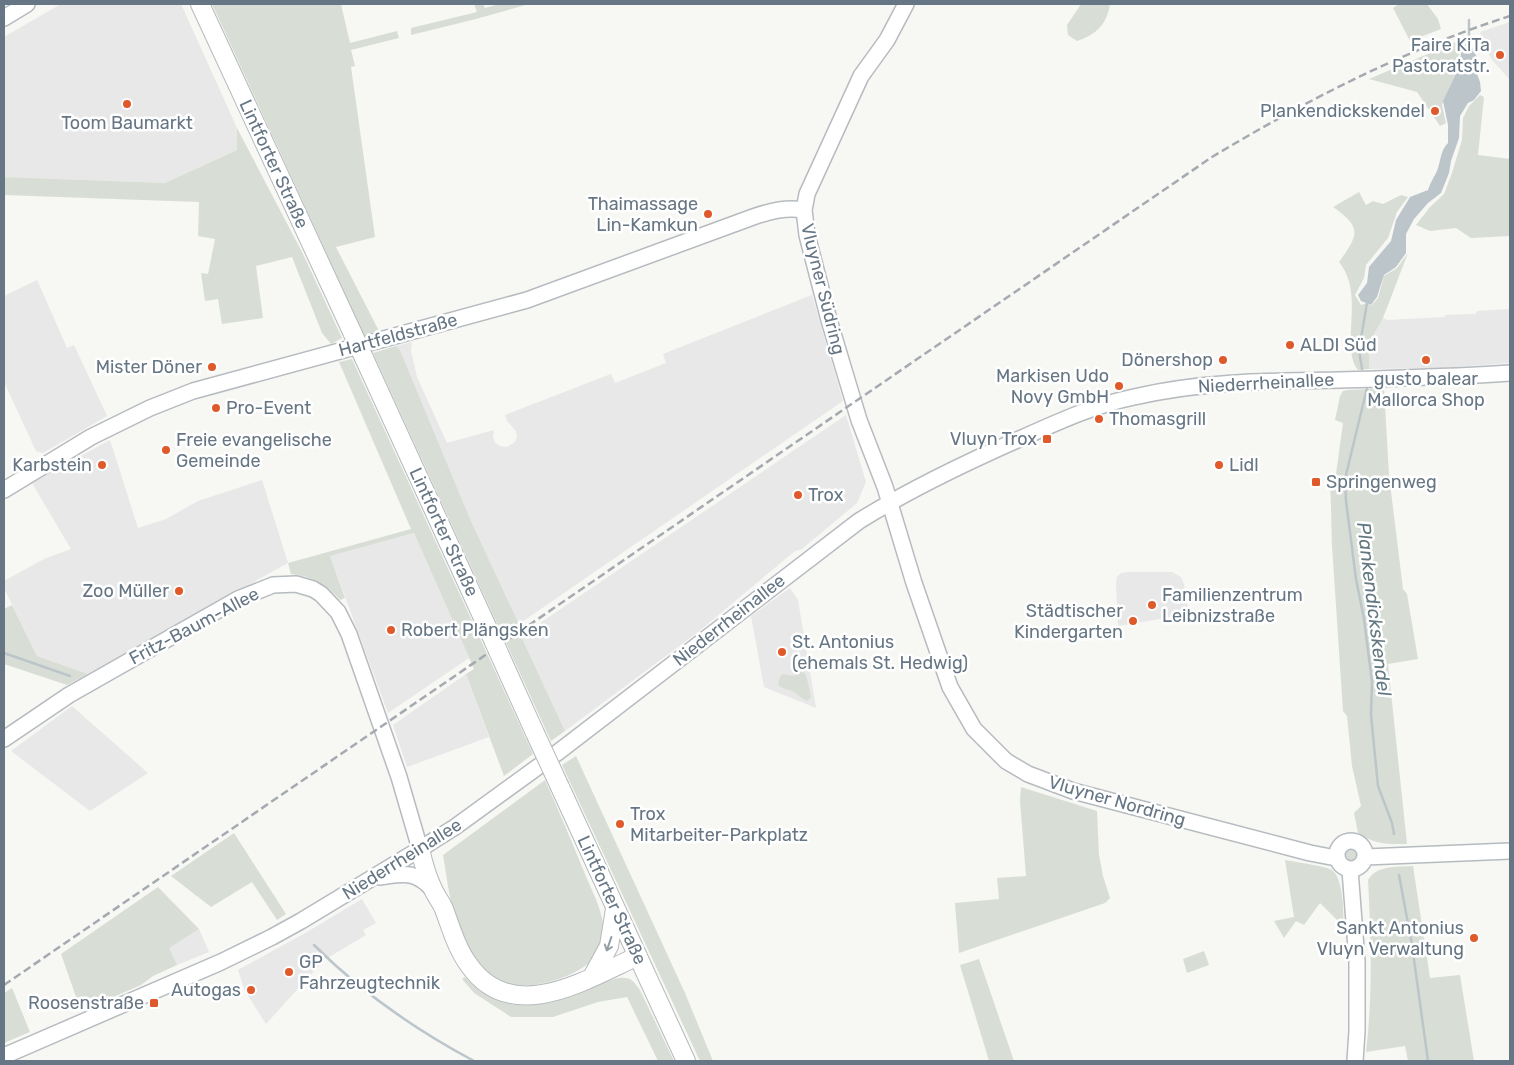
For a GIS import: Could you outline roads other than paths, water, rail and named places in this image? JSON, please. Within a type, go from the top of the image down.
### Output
[{"type":"main road","name":"Lintforter Straße","points":[[200,4],[686,1061]]},
{"type":"main road","points":[[424,846],[432,888],[443,906]]},
{"type":"main road","points":[[424,846],[436,866],[443,906],[456,942],[469,966],[487,986],[506,994],[529,997],[554,993],[638,956]]},
{"type":"main road","points":[[592,977],[609,946],[615,908]]},
{"type":"street","points":[[4,18],[27,4]]},
{"type":"street","name":"Vluyner Südring","points":[[890,502],[859,420],[829,320],[807,235],[804,210],[807,194],[862,76],[887,40],[906,4]]},
{"type":"street","name":"Hartfeldstraße","points":[[4,490],[91,437],[150,408],[193,391],[527,300],[753,216],[774,210],[792,208],[804,210]]},
{"type":"street","name":"Niederrheinallee","points":[[6,1055],[221,962],[272,937],[374,878],[455,827],[541,764],[859,521],[890,502],[964,464],[1078,414],[1135,396],[1194,386],[1230,382],[1440,377],[1510,373]]},
{"type":"street","name":"Vluyner Nordring","points":[[890,502],[926,620],[950,687],[974,730],[1006,761],[1028,774],[1073,791],[1310,853],[1336,858]]},
{"type":"street","name":"Fritz-Baum-Allee","points":[[4,739],[69,694],[238,599],[273,585],[296,584],[322,594],[338,612],[349,634],[424,846]]},
{"type":"street","points":[[1351,840],[1362,846],[1365,857],[1362,864],[1356,869],[1350,870],[1343,867],[1336,858],[1336,852],[1345,842],[1351,840]]},
{"type":"street","points":[[1365,857],[1510,851]]},
{"type":"street","points":[[1350,870],[1357,961],[1357,1031],[1354,1061]]},
{"type":"street","points":[[374,878],[403,874],[414,875],[426,881],[432,888]]},
{"type":"waterway","points":[[1469,20],[1469,40]]},
{"type":"waterway","name":"Plankendickskendel","points":[[1362,369],[1359,350],[1367,303]]},
{"type":"waterway","name":"Plankendickskendel","points":[[1367,388],[1345,479],[1346,501],[1372,682],[1371,715],[1378,786],[1392,823],[1394,834]]},
{"type":"waterway","points":[[4,653],[70,676]]},
{"type":"waterway","name":"Plankendickskendel","points":[[1399,875],[1412,945],[1428,1061]]},
{"type":"waterway","points":[[314,945],[351,979],[389,1009],[430,1036],[474,1061]]},
{"type":"railway","points":[[4,985],[1212,157],[1320,96],[1357,78],[1432,44],[1510,16]]},
{"type":"place","name":"Faire KiTa Pastoratstr.","points":[[1500,55]]},
{"type":"place","name":"Toom Baumarkt","points":[[127,104]]},
{"type":"place","name":"Plankendickskendel","points":[[1435,111]]},
{"type":"place","name":"Thaimassage Lin-Kamkun","points":[[708,214]]},
{"type":"place","name":"ALDI Süd","points":[[1290,345]]},
{"type":"place","name":"Dönershop","points":[[1223,360]]},
{"type":"place","name":"gusto balear Mallorca Shop","points":[[1426,360]]},
{"type":"place","name":"Mister Döner","points":[[212,367]]},
{"type":"place","name":"Markisen Udo Novy GmbH","points":[[1119,386]]},
{"type":"place","name":"Pro-Event","points":[[216,408]]},
{"type":"place","name":"Thomasgrill","points":[[1099,419]]},
{"type":"place","name":"Vluyn Trox","points":[[1047,439]]},
{"type":"place","name":"Freie evangelische Gemeinde","points":[[166,450]]},
{"type":"place","name":"Karbstein","points":[[102,465]]},
{"type":"place","name":"Lidl","points":[[1219,465]]},
{"type":"place","name":"Springenweg","points":[[1316,482]]},
{"type":"place","name":"Trox","points":[[798,495]]},
{"type":"place","name":"Zoo Müller","points":[[179,591]]},
{"type":"place","name":"Familienzentrum Leibnizstraße","points":[[1152,605]]},
{"type":"place","name":"Städtischer Kindergarten","points":[[1133,621]]},
{"type":"place","name":"Robert Plängsken","points":[[391,630]]},
{"type":"place","name":"St. Antonius (ehemals St. Hedwig)","points":[[782,652]]},
{"type":"place","name":"Trox Mitarbeiter-Parkplatz","points":[[620,824]]},
{"type":"place","name":"Sankt Antonius Vluyn Verwaltung","points":[[1474,938]]},
{"type":"place","name":"GP Fahrzeugtechnik","points":[[289,972]]},
{"type":"place","name":"Autogas","points":[[251,990]]},
{"type":"place","name":"Roosenstraße","points":[[154,1003]]}]
